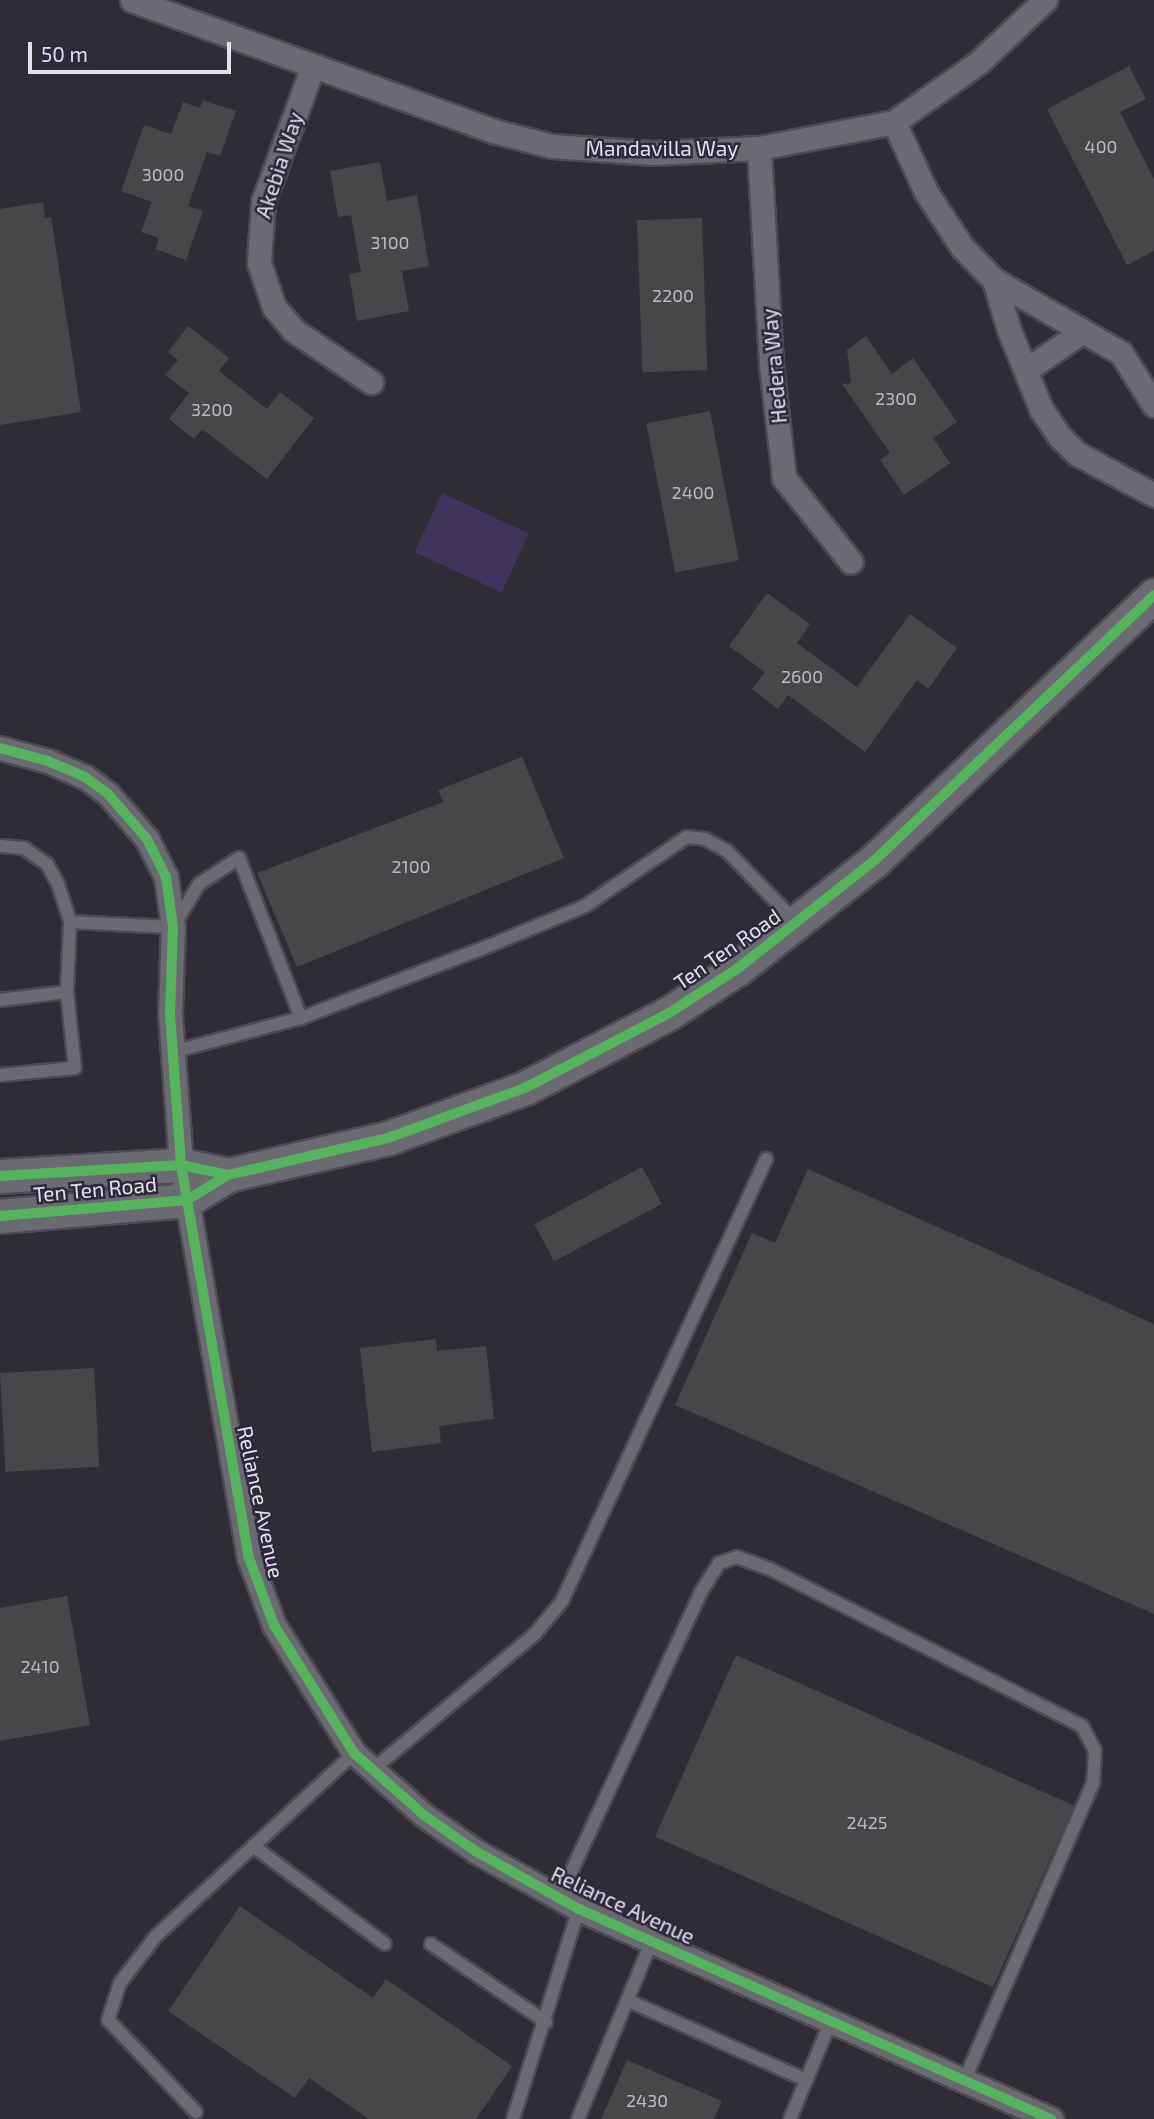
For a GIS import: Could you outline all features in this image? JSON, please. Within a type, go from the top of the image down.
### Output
[{"type":"main road","name":"Ten Ten Road","points":[[0,1216],[187,1200],[228,1175],[388,1138],[527,1087],[668,1013],[797,923],[885,851],[1154,595]]},
{"type":"main road","name":"Ten Ten Road","points":[[0,1176],[181,1165],[228,1175]]},
{"type":"street","name":"Mandavilla Way","points":[[132,0],[409,103],[552,146],[653,153],[760,148],[894,122],[979,62],[1045,0]]},
{"type":"street","name":"Akebia Way","points":[[313,66],[262,202],[259,263],[274,307],[293,330],[372,382]]},
{"type":"street","points":[[894,122],[926,192],[962,247],[994,280],[1121,353],[1154,405]]},
{"type":"street","name":"Hedera Way","points":[[760,148],[771,365],[784,478],[851,562]]},
{"type":"street","points":[[994,280],[1041,408],[1076,453],[1154,495]]},
{"type":"street","points":[[1026,370],[1083,331]]},
{"type":"street","name":"Reliance Avenue","points":[[0,748],[48,761],[85,777],[108,794],[157,858],[166,877],[173,928],[172,1052],[181,1165],[249,1558],[274,1625],[354,1753],[371,1771],[477,1852],[569,1903],[1051,2119]]},
{"type":"lane","points":[[172,1052],[301,1018],[585,906],[687,837],[705,839],[727,850],[797,923]]},
{"type":"lane","points":[[0,846],[24,848],[47,864],[70,922],[67,992],[75,1068],[0,1075]]},
{"type":"lane","points":[[70,922],[173,928],[199,884],[239,858],[301,1018]]},
{"type":"lane","points":[[0,1000],[67,992]]},
{"type":"lane","points":[[371,1771],[534,1634],[562,1601],[766,1159]]},
{"type":"lane","points":[[513,2119],[546,2022],[569,1903],[713,1573],[719,1563],[737,1557],[768,1567],[1082,1726],[1095,1750],[1093,1783],[964,2081]]},
{"type":"lane","points":[[195,2112],[108,2020],[120,1983],[156,1936],[354,1753]]},
{"type":"lane","points":[[253,1846],[385,1944]]},
{"type":"lane","points":[[578,2119],[652,1940]]},
{"type":"lane","points":[[431,1944],[546,2022]]},
{"type":"lane","points":[[627,2000],[806,2080]]},
{"type":"lane","points":[[790,2119],[831,2021]]},
{"type":"shaded area","points":[[442,493],[529,534],[502,592],[415,552]]},
{"type":"building","points":[[1129,66],[1146,99],[1120,112],[1154,179],[1154,251],[1127,265],[1047,109]]},
{"type":"building","points":[[203,100],[236,111],[220,156],[207,152],[188,206],[203,211],[186,260],[155,249],[159,238],[141,232],[152,202],[121,191],[144,125],[171,134],[183,102],[200,108]]},
{"type":"building","points":[[380,162],[387,201],[417,195],[429,266],[402,271],[409,311],[357,321],[349,274],[361,272],[351,215],[338,217],[330,171]]},
{"type":"building","points":[[43,202],[45,218],[51,217],[81,412],[0,425],[0,209]]},
{"type":"building","points":[[702,218],[707,370],[642,372],[637,220]]},
{"type":"building","points":[[188,326],[229,358],[219,371],[267,409],[280,392],[314,418],[267,479],[202,429],[194,439],[169,419],[189,393],[165,375],[178,360],[168,352]]},
{"type":"building","points":[[866,336],[892,374],[913,358],[957,422],[933,438],[950,463],[904,495],[880,460],[890,453],[842,384],[851,383],[847,350]]},
{"type":"building","points":[[710,411],[739,560],[675,573],[646,423]]},
{"type":"building","points":[[767,593],[810,624],[797,643],[857,687],[910,614],[957,648],[928,689],[917,680],[865,752],[788,695],[778,709],[752,689],[765,672],[729,646]]},
{"type":"building","points":[[522,757],[564,858],[297,967],[257,873],[443,802],[438,790]]},
{"type":"building","points":[[642,1167],[662,1204],[554,1261],[534,1224]]},
{"type":"building","points":[[808,1169],[1154,1324],[1154,1614],[675,1405],[752,1233],[775,1243]]},
{"type":"building","points":[[436,1339],[437,1351],[486,1346],[494,1419],[439,1426],[441,1443],[372,1452],[360,1348]]},
{"type":"building","points":[[94,1368],[99,1467],[5,1472],[0,1373]]},
{"type":"building","points":[[67,1596],[90,1725],[0,1741],[0,1608]]},
{"type":"building","points":[[736,1655],[1074,1805],[993,1987],[655,1837]]},
{"type":"building","points":[[240,1906],[373,1998],[386,1979],[512,2066],[476,2119],[369,2119],[309,2078],[295,2098],[168,2011]]},
{"type":"building","points":[[627,2060],[722,2101],[714,2119],[601,2119]]},
{"type":"cycle path","points":[[0,1216],[187,1200],[228,1175],[388,1138],[527,1087],[669,1013],[737,969],[875,860],[1154,595]]},
{"type":"cycle path","points":[[0,748],[48,761],[85,777],[108,794],[147,839],[166,877],[173,927],[170,1014],[181,1165],[249,1558],[274,1625],[354,1753],[425,1816],[477,1852],[579,1909],[1051,2119]]},
{"type":"cycle path","points":[[0,1176],[181,1165],[228,1175]]}]
